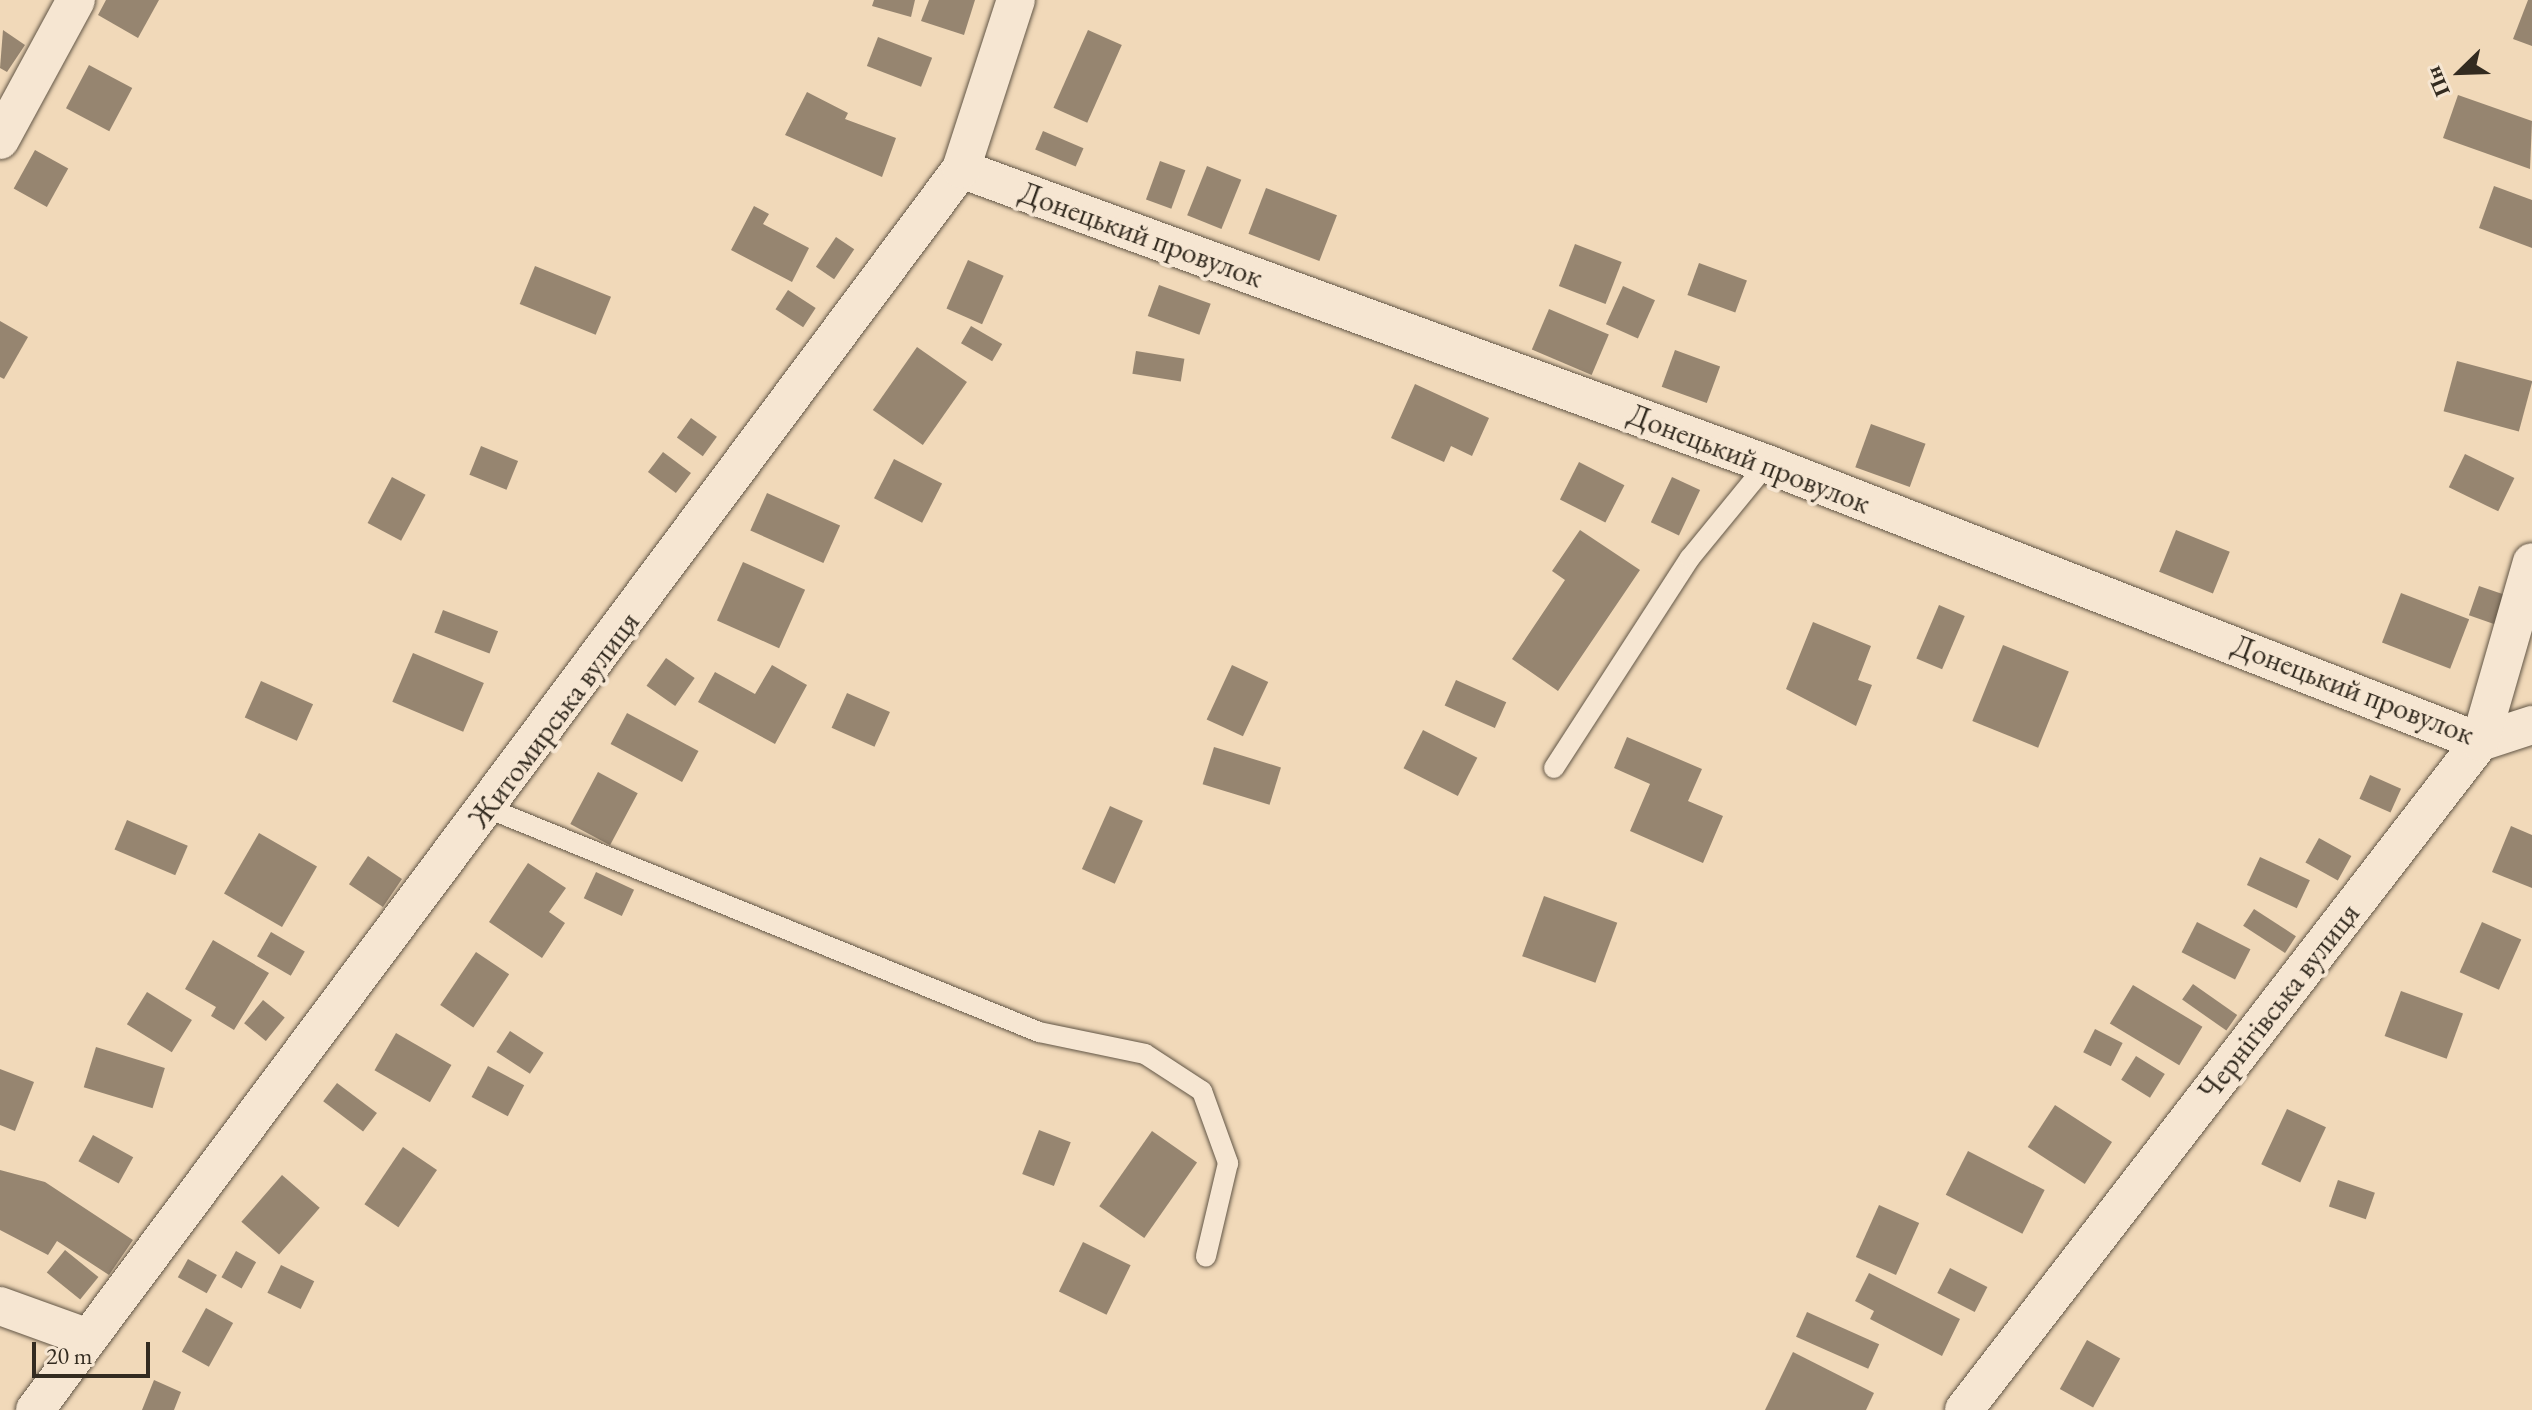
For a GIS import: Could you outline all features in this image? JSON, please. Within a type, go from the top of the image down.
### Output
[{"type":"street","points":[[0,140],[76,0]]},
{"type":"street","name":"Житомирська вулиця","points":[[35,1410],[86,1337],[418,894],[490,809],[961,169],[1016,0]]},
{"type":"street","name":"Донецький провулок","points":[[961,169],[1767,464],[2480,742],[2532,725]]},
{"type":"street","name":"Чернігівська вулиця","points":[[1964,1410],[2480,742],[2532,562]]},
{"type":"street","points":[[0,1306],[86,1337]]},
{"type":"lane","points":[[1554,768],[1690,558],[1767,464]]},
{"type":"lane","points":[[490,809],[1025,1027],[1145,1054],[1202,1091],[1228,1163],[1206,1256]]},
{"type":"building","points":[[106,0],[159,0],[138,38],[98,15]]},
{"type":"building","points":[[874,0],[915,0],[911,17],[872,6]]},
{"type":"building","points":[[929,0],[975,0],[964,35],[921,21]]},
{"type":"building","points":[[2528,0],[2532,0],[2532,46],[2513,39]]},
{"type":"building","points":[[3,30],[25,45],[7,72],[0,68]]},
{"type":"building","points":[[1088,30],[1122,45],[1087,123],[1053,108]]},
{"type":"building","points":[[878,37],[932,58],[921,87],[867,66]]},
{"type":"building","points":[[89,65],[132,88],[109,131],[66,108]]},
{"type":"building","points":[[807,92],[848,113],[845,119],[896,138],[882,177],[785,135]]},
{"type":"building","points":[[2458,95],[2532,121],[2530,169],[2443,138]]},
{"type":"building","points":[[1043,131],[1084,148],[1076,167],[1035,149]]},
{"type":"building","points":[[35,150],[68,168],[47,207],[14,188]]},
{"type":"building","points":[[1160,161],[1185,170],[1171,209],[1146,200]]},
{"type":"building","points":[[1207,166],[1241,180],[1221,229],[1187,215]]},
{"type":"building","points":[[2494,186],[2532,200],[2532,248],[2479,228]]},
{"type":"building","points":[[1266,188],[1337,215],[1319,261],[1248,234]]},
{"type":"building","points":[[754,206],[769,214],[763,224],[809,248],[792,282],[731,250]]},
{"type":"building","points":[[836,237],[854,249],[834,279],[816,267]]},
{"type":"building","points":[[1575,244],[1622,262],[1606,304],[1559,286]]},
{"type":"building","points":[[968,260],[1004,276],[982,324],[946,308]]},
{"type":"building","points":[[1699,263],[1747,280],[1735,312],[1687,295]]},
{"type":"building","points":[[535,266],[611,297],[596,335],[520,304]]},
{"type":"building","points":[[1159,285],[1211,304],[1199,335],[1148,316]]},
{"type":"building","points":[[1623,286],[1655,300],[1638,339],[1606,324]]},
{"type":"building","points":[[788,290],[816,308],[803,327],[775,309]]},
{"type":"building","points":[[1549,309],[1609,334],[1592,375],[1532,350]]},
{"type":"building","points":[[0,321],[28,337],[4,379],[0,377]]},
{"type":"building","points":[[971,326],[1002,344],[992,361],[961,343]]},
{"type":"building","points":[[917,347],[967,382],[923,445],[873,410]]},
{"type":"building","points":[[1675,350],[1720,366],[1707,403],[1662,387]]},
{"type":"building","points":[[1136,351],[1184,359],[1181,381],[1132,374]]},
{"type":"building","points":[[2457,361],[2532,381],[2519,431],[2444,411]]},
{"type":"building","points":[[1415,384],[1489,418],[1472,456],[1451,446],[1444,462],[1391,438]]},
{"type":"building","points":[[691,418],[717,437],[703,456],[677,437]]},
{"type":"building","points":[[1871,424],[1926,444],[1910,487],[1855,467]]},
{"type":"building","points":[[481,446],[518,461],[506,490],[469,475]]},
{"type":"building","points":[[663,452],[691,473],[676,493],[648,472]]},
{"type":"building","points":[[2465,454],[2514,478],[2498,511],[2449,487]]},
{"type":"building","points":[[894,459],[942,484],[922,523],[874,498]]},
{"type":"building","points":[[1579,462],[1624,485],[1605,523],[1560,499]]},
{"type":"building","points":[[392,477],[426,495],[401,541],[368,523]]},
{"type":"building","points":[[1672,477],[1700,490],[1679,535],[1651,522]]},
{"type":"building","points":[[767,493],[840,526],[823,563],[750,530]]},
{"type":"building","points":[[1580,530],[1640,570],[1558,691],[1512,659],[1565,580],[1552,571]]},
{"type":"building","points":[[2176,530],[2230,552],[2213,593],[2159,572]]},
{"type":"building","points":[[743,562],[805,590],[779,648],[717,620]]},
{"type":"building","points":[[2479,586],[2505,595],[2495,624],[2469,615]]},
{"type":"building","points":[[2401,593],[2469,619],[2450,669],[2382,642]]},
{"type":"building","points":[[1939,605],[1965,616],[1942,669],[1916,658]]},
{"type":"building","points":[[443,610],[498,631],[489,654],[434,632]]},
{"type":"building","points":[[1813,622],[1871,646],[1858,680],[1872,685],[1856,726],[1786,689]]},
{"type":"building","points":[[2003,645],[2069,672],[2038,748],[1972,721]]},
{"type":"building","points":[[413,653],[484,683],[463,732],[392,702]]},
{"type":"building","points":[[666,658],[695,678],[675,706],[646,686]]},
{"type":"building","points":[[772,665],[807,685],[775,744],[698,702],[715,672],[755,694]]},
{"type":"building","points":[[1232,665],[1268,682],[1243,736],[1207,719]]},
{"type":"building","points":[[1456,680],[1506,702],[1495,728],[1445,706]]},
{"type":"building","points":[[261,681],[313,704],[297,741],[245,718]]},
{"type":"building","points":[[847,693],[890,712],[874,747],[832,728]]},
{"type":"building","points":[[627,713],[699,751],[682,782],[611,744]]},
{"type":"building","points":[[1423,730],[1477,758],[1458,796],[1403,768]]},
{"type":"building","points":[[1627,737],[1702,769],[1688,801],[1723,816],[1703,863],[1630,831],[1650,784],[1614,768]]},
{"type":"building","points":[[1214,747],[1281,767],[1270,805],[1203,784]]},
{"type":"building","points":[[598,772],[638,793],[610,845],[570,824]]},
{"type":"building","points":[[2370,775],[2401,789],[2390,813],[2359,799]]},
{"type":"building","points":[[1110,806],[1143,821],[1115,884],[1082,869]]},
{"type":"building","points":[[127,820],[188,846],[175,875],[114,849]]},
{"type":"building","points":[[2511,826],[2532,835],[2532,888],[2492,872]]},
{"type":"building","points":[[259,833],[317,866],[282,927],[224,894]]},
{"type":"building","points":[[2319,838],[2351,856],[2338,880],[2305,862]]},
{"type":"building","points":[[368,856],[402,879],[383,907],[349,884]]},
{"type":"building","points":[[2260,857],[2310,880],[2297,908],[2247,885]]},
{"type":"building","points":[[528,863],[566,888],[549,912],[565,923],[542,958],[489,922]]},
{"type":"building","points":[[596,872],[634,890],[622,916],[584,898]]},
{"type":"building","points":[[1544,896],[1617,923],[1595,983],[1522,956]]},
{"type":"building","points":[[2254,909],[2296,936],[2285,953],[2243,926]]},
{"type":"building","points":[[2197,922],[2250,949],[2235,980],[2182,952]]},
{"type":"building","points":[[2482,922],[2521,939],[2499,990],[2460,972]]},
{"type":"building","points":[[271,932],[305,952],[291,976],[257,956]]},
{"type":"building","points":[[213,940],[269,973],[234,1030],[211,1016],[216,1007],[185,989]]},
{"type":"building","points":[[476,952],[509,974],[473,1027],[440,1005]]},
{"type":"building","points":[[2193,984],[2237,1015],[2226,1031],[2182,1000]]},
{"type":"building","points":[[2133,985],[2202,1027],[2179,1065],[2110,1024]]},
{"type":"building","points":[[2401,991],[2463,1014],[2447,1059],[2385,1036]]},
{"type":"building","points":[[147,992],[192,1020],[172,1052],[127,1024]]},
{"type":"building","points":[[263,1000],[285,1018],[266,1041],[244,1023]]},
{"type":"building","points":[[2095,1029],[2123,1043],[2111,1066],[2083,1052]]},
{"type":"building","points":[[510,1031],[544,1053],[530,1074],[496,1052]]},
{"type":"building","points":[[396,1033],[451,1065],[430,1102],[374,1070]]},
{"type":"building","points":[[96,1047],[165,1068],[153,1108],[84,1087]]},
{"type":"building","points":[[2136,1056],[2165,1074],[2150,1098],[2121,1080]]},
{"type":"building","points":[[488,1066],[524,1085],[508,1116],[472,1097]]},
{"type":"building","points":[[0,1069],[34,1082],[15,1131],[0,1125]]},
{"type":"building","points":[[337,1083],[377,1113],[363,1131],[323,1101]]},
{"type":"building","points":[[2055,1105],[2112,1142],[2085,1184],[2028,1147]]},
{"type":"building","points":[[2287,1109],[2326,1127],[2300,1182],[2261,1164]]},
{"type":"building","points":[[1039,1130],[1071,1142],[1054,1186],[1022,1174]]},
{"type":"building","points":[[1152,1131],[1197,1163],[1144,1238],[1099,1206]]},
{"type":"building","points":[[93,1135],[133,1157],[119,1184],[78,1161]]},
{"type":"building","points":[[403,1147],[437,1170],[398,1227],[364,1204]]},
{"type":"building","points":[[1968,1151],[2045,1190],[2022,1234],[1946,1195]]},
{"type":"building","points":[[0,1170],[45,1182],[133,1240],[109,1275],[57,1241],[48,1255],[0,1230]]},
{"type":"building","points":[[282,1175],[320,1208],[279,1255],[241,1222]]},
{"type":"building","points":[[2338,1180],[2375,1193],[2366,1219],[2329,1206]]},
{"type":"building","points":[[1879,1205],[1919,1223],[1896,1275],[1856,1257]]},
{"type":"building","points":[[1083,1242],[1131,1265],[1107,1315],[1059,1291]]},
{"type":"building","points":[[65,1250],[98,1277],[80,1300],[47,1273]]},
{"type":"building","points":[[236,1251],[256,1262],[242,1288],[221,1277]]},
{"type":"building","points":[[188,1259],[217,1275],[207,1293],[178,1277]]},
{"type":"building","points":[[281,1265],[314,1281],[301,1309],[267,1293]]},
{"type":"building","points":[[1950,1268],[1987,1287],[1975,1312],[1937,1293]]},
{"type":"building","points":[[1869,1273],[1960,1319],[1942,1356],[1870,1319],[1874,1311],[1855,1301]]},
{"type":"building","points":[[206,1308],[233,1323],[209,1367],[182,1352]]},
{"type":"building","points":[[1807,1312],[1879,1344],[1868,1369],[1796,1337]]},
{"type":"building","points":[[2087,1340],[2120,1358],[2093,1407],[2060,1389]]},
{"type":"building","points":[[1793,1352],[1874,1393],[1866,1410],[1765,1410]]},
{"type":"building","points":[[154,1380],[181,1392],[174,1410],[142,1410]]}]
